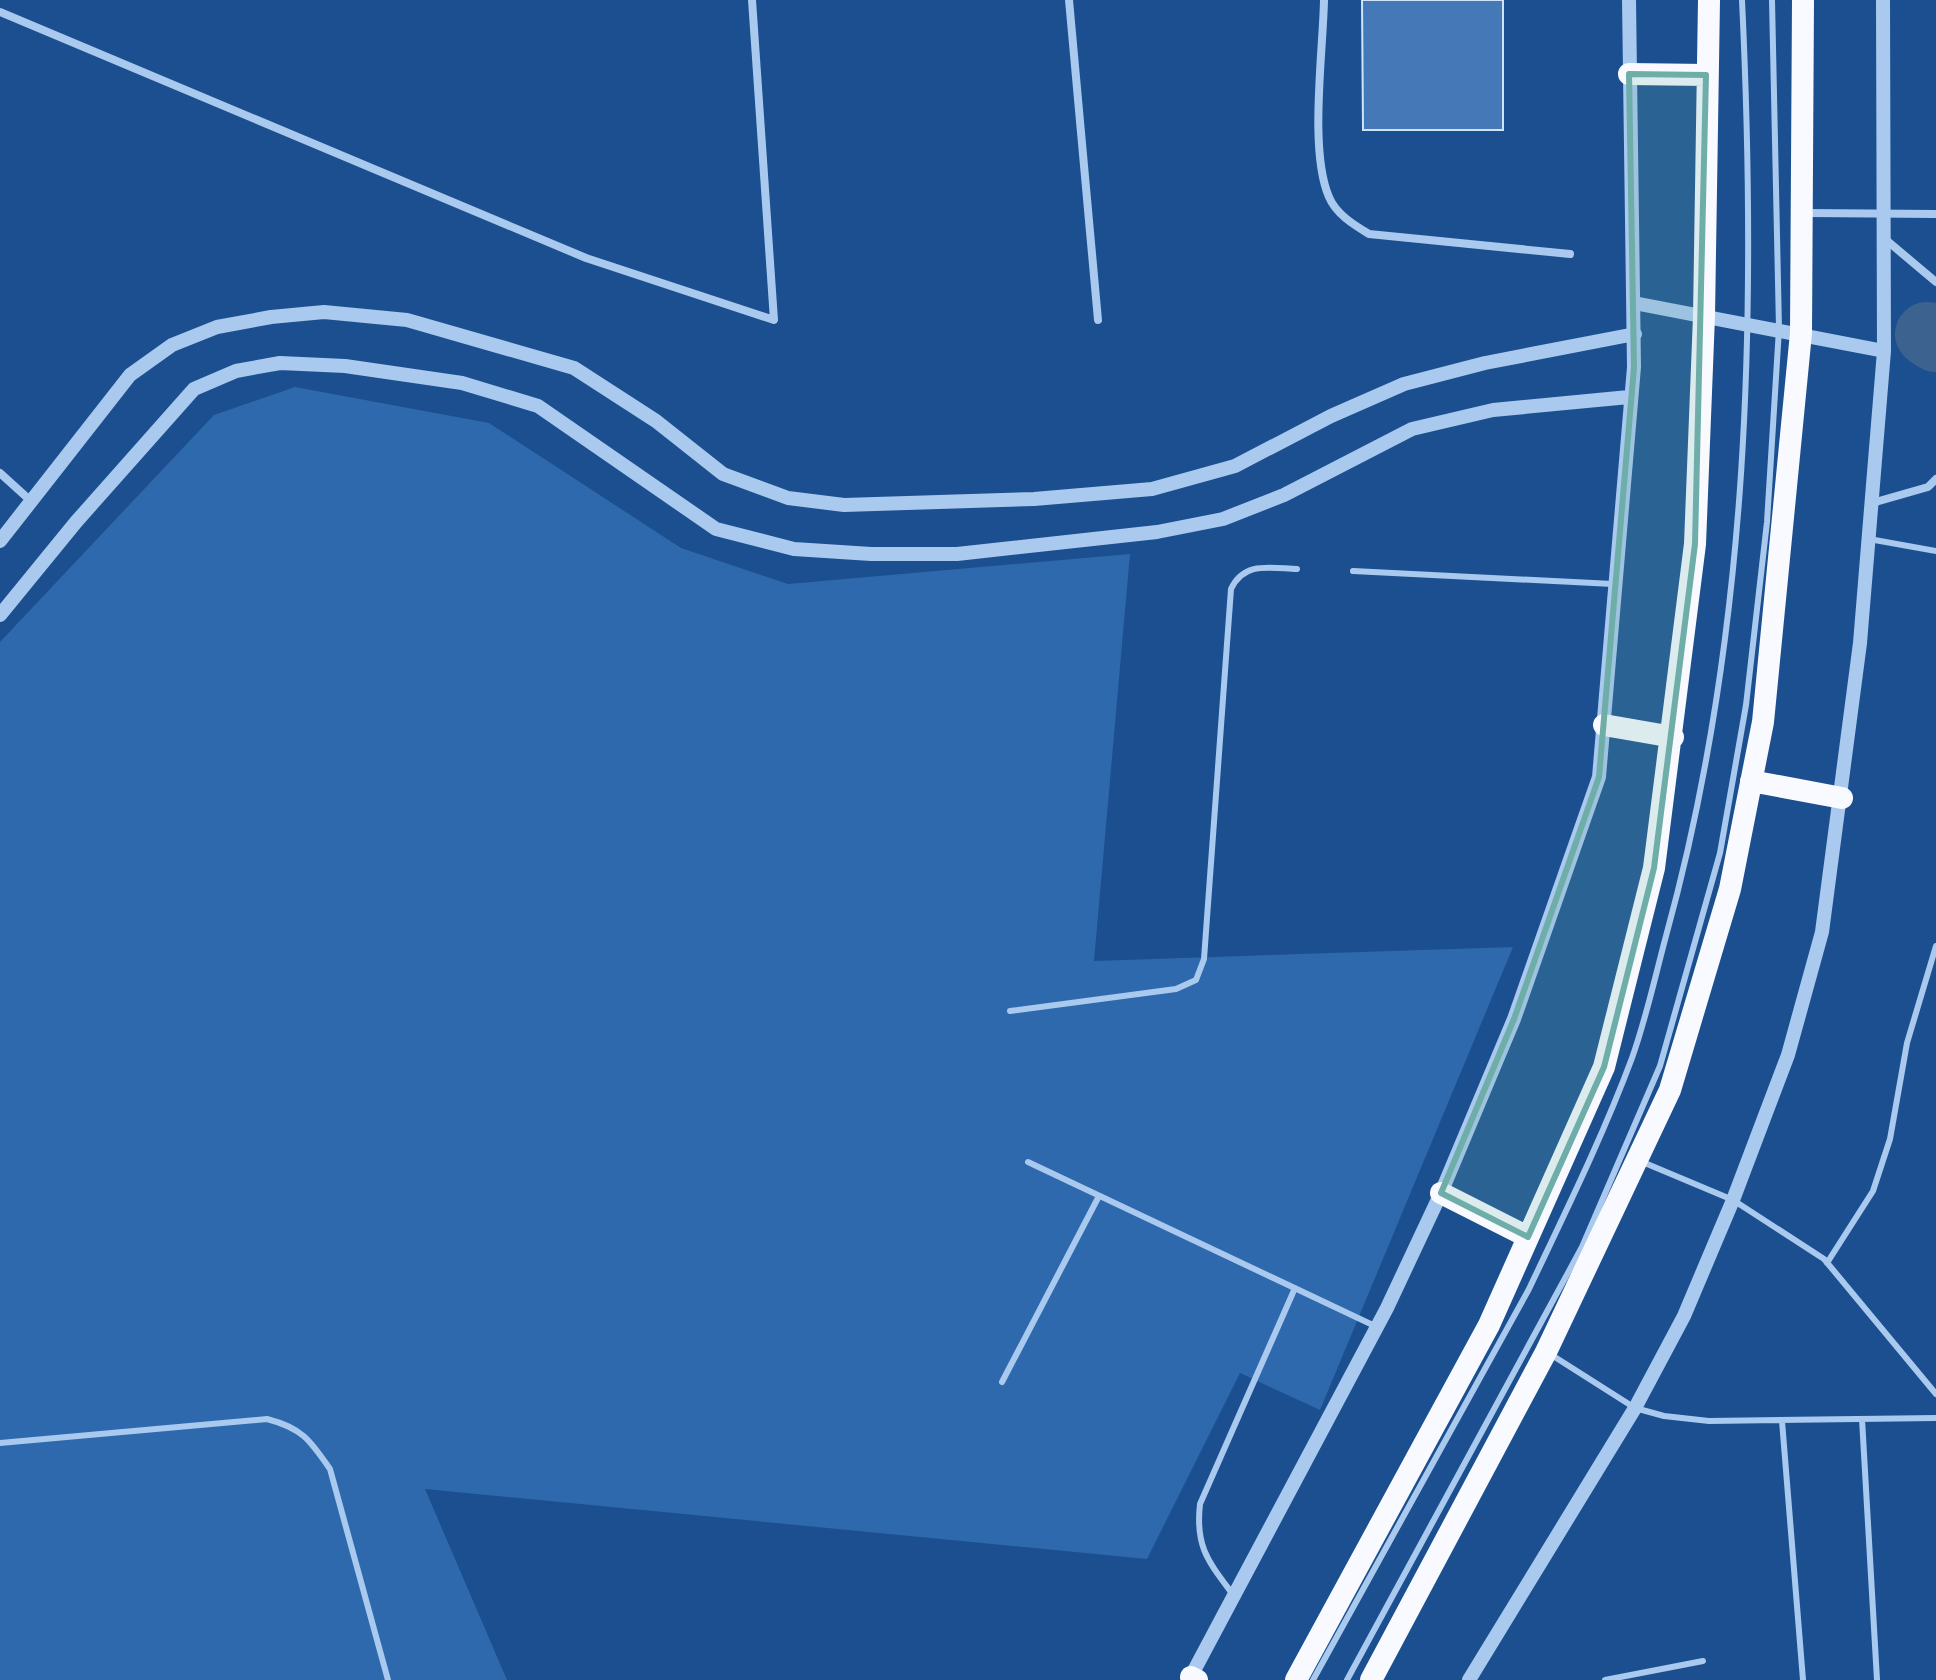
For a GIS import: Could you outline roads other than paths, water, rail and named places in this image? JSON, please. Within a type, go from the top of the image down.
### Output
[{"type":"highway","points":[[1296,1680],[1482,1339],[1604,1067],[1654,868],[1673,737],[1695,544],[1704,316],[1709,0]]},
{"type":"highway","points":[[1371,1680],[1546,1352],[1674,1076],[1730,889],[1763,722],[1790,331],[1804,213],[1803,0]]},
{"type":"highway","points":[[1629,74],[1706,75]]},
{"type":"highway","points":[[1604,725],[1673,737]]},
{"type":"highway","points":[[1751,781],[1842,798]]},
{"type":"highway","points":[[1441,1193],[1528,1237]]},
{"type":"street","points":[[0,12],[586,258],[774,320],[752,0]]},
{"type":"street","points":[[1069,0],[1098,320]]},
{"type":"street","points":[[1324,0],[1319,160],[1329,199],[1347,221],[1369,234],[1570,254]]},
{"type":"street","points":[[1192,1679],[1377,1327],[1441,1193],[1514,1019],[1599,777],[1635,334],[1629,0]]},
{"type":"street","points":[[1469,1680],[1635,1408],[1684,1316],[1733,1200],[1788,1055],[1822,932],[1842,798],[1869,539],[1884,351],[1883,0]]},
{"type":"street","points":[[1804,213],[1936,214]]},
{"type":"street","points":[[1884,238],[1936,282]]},
{"type":"street","points":[[1634,303],[1884,351]]},
{"type":"street","points":[[0,541],[130,375],[172,345],[217,327],[284,316],[324,312],[407,320],[574,368],[656,421],[723,474],[788,498],[844,505],[1034,499],[1152,489],[1235,466],[1331,416],[1404,384],[1485,363],[1635,334]]},
{"type":"street","points":[[0,615],[76,522],[194,389],[236,371],[280,363],[345,366],[462,383],[538,406],[716,529],[794,549],[871,554],[957,554],[1184,527],[1223,519],[1284,495],[1412,429],[1493,410],[1629,397]]},
{"type":"street","points":[[0,473],[32,502]]},
{"type":"street","points":[[1872,503],[1928,487],[1936,479]]},
{"type":"lane","points":[[1313,1680],[1529,1289],[1632,1056],[1691,846],[1717,701],[1738,519],[1750,324],[1742,0]]},
{"type":"lane","points":[[1347,1680],[1555,1302],[1660,1066],[1720,853],[1746,705],[1790,331],[1772,0]]},
{"type":"lane","points":[[1869,539],[1936,551]]},
{"type":"lane","points":[[1010,1011],[1176,989],[1196,980],[1204,959],[1231,589],[1238,575],[1251,568],[1297,569]]},
{"type":"lane","points":[[1353,571],[1617,584]]},
{"type":"lane","points":[[1827,1263],[1873,1191],[1890,1139],[1907,1043],[1936,946]]},
{"type":"lane","points":[[1636,1159],[1733,1200],[1791,1235],[1827,1263],[1936,1394]]},
{"type":"lane","points":[[1028,1162],[1377,1327]]},
{"type":"lane","points":[[1002,1382],[1099,1196]]},
{"type":"lane","points":[[1234,1596],[1204,1554],[1197,1530],[1200,1504],[1295,1288]]},
{"type":"lane","points":[[1546,1352],[1635,1408],[1664,1416],[1709,1421],[1936,1418]]},
{"type":"lane","points":[[0,1443],[267,1419],[293,1426],[311,1441],[330,1469],[388,1680]]},
{"type":"lane","points":[[1862,1419],[1877,1680]]},
{"type":"lane","points":[[1782,1421],[1803,1680]]},
{"type":"lane","points":[[1605,1680],[1703,1661]]},
{"type":"waterway","points":[[1927,334],[1936,340]]}]
